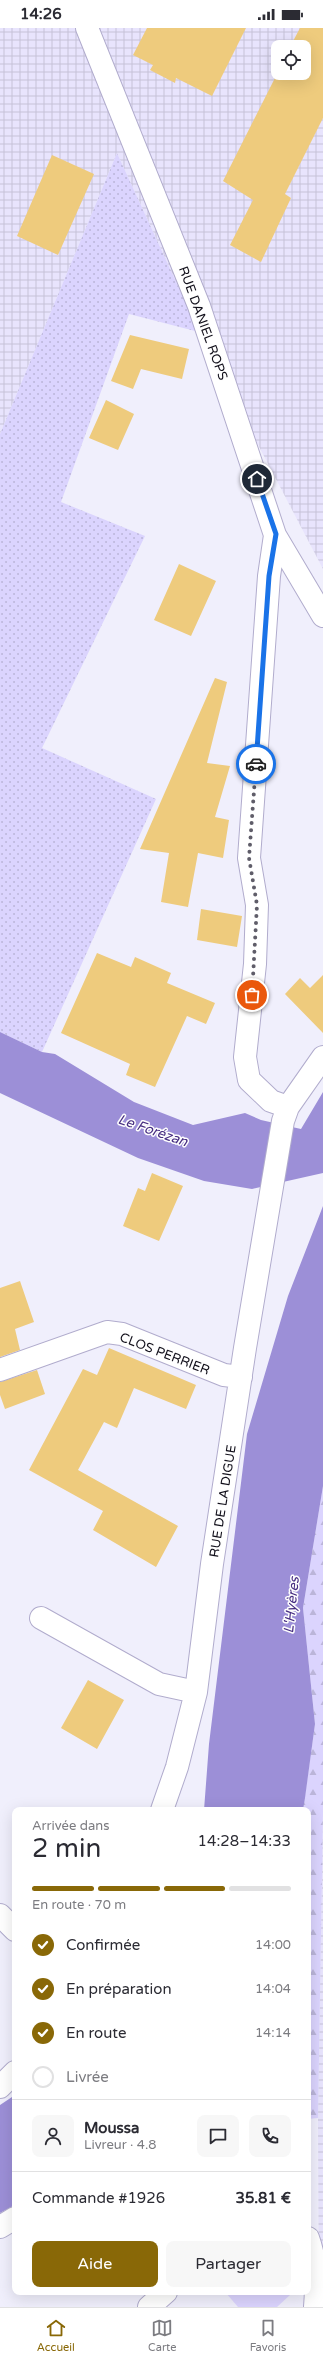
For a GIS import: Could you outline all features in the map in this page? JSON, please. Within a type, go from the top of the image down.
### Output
[{"type":"street","name":"RUE DANIEL ROPS","points":[[87,28],[199,306],[276,534],[323,616]]},
{"type":"street","points":[[276,534],[269,576],[249,858],[257,905],[255,964],[245,1057],[249,1080],[285,1114],[323,1057]]},
{"type":"street","name":"RUE DE LA DIGUE","points":[[163,1807],[177,1767],[196,1692],[212,1564],[240,1377],[270,1188],[285,1114]]},
{"type":"street","name":"CLOS PERRIER","points":[[0,1370],[107,1332],[122,1334],[224,1375],[240,1377]]},
{"type":"street","points":[[41,1618],[159,1684],[196,1692]]},
{"type":"street","points":[[0,1915],[12,1927]]},
{"type":"street","points":[[0,2087],[12,2075]]},
{"type":"street","points":[[0,2227],[12,2220]]},
{"type":"street","points":[[311,2246],[313,2251],[316,2288],[315,2307]]},
{"type":"street","points":[[149,2307],[163,2295]]},
{"type":"shaded area","points":[[0,28],[323,28],[323,569],[199,332],[117,153],[0,434]]},
{"type":"shaded area","points":[[323,1799],[323,2307],[319,2307],[318,2118]]},
{"type":"green space","points":[[117,153],[199,332],[129,314],[61,502],[145,536],[42,748],[156,799],[42,1052],[0,1032],[0,434]]},
{"type":"green space","points":[[323,1486],[323,1811],[318,2118],[311,2119],[311,1807],[303,1807],[315,1724],[303,1608]]},
{"type":"green space","points":[[228,2295],[290,2295],[277,2307],[238,2307]]},
{"type":"water","name":"Le Forézan","points":[[0,1032],[42,1052],[55,1054],[134,1102],[193,1125],[245,1113],[261,1120],[301,1129],[323,1092],[323,1173],[252,1189],[204,1181],[138,1158],[0,1093]]},
{"type":"water","name":"L'Hyères","points":[[323,1206],[323,1486],[303,1608],[315,1724],[305,1798],[304,1807],[204,1807],[209,1744],[247,1434],[288,1296]]},
{"type":"water","points":[[12,2097],[12,2207],[0,2213],[0,2105]]},
{"type":"building","points":[[147,28],[246,28],[212,96],[176,78],[175,83],[150,70],[153,65],[133,55]]},
{"type":"building","points":[[300,28],[323,28],[323,118],[285,194],[291,198],[261,262],[230,245],[253,200],[223,181],[274,80],[311,80],[311,40],[294,40]]},
{"type":"building","points":[[52,155],[94,174],[58,255],[17,236]]},
{"type":"building","points":[[130,335],[189,349],[182,379],[141,369],[133,389],[111,381]]},
{"type":"building","points":[[106,400],[134,414],[118,450],[89,438]]},
{"type":"building","points":[[179,564],[216,581],[191,636],[154,620]]},
{"type":"building","points":[[215,678],[227,682],[207,763],[230,766],[215,817],[229,820],[223,858],[198,853],[188,907],[161,902],[169,853],[140,849]]},
{"type":"building","points":[[201,909],[242,916],[237,947],[197,940]]},
{"type":"building","points":[[97,953],[131,967],[135,957],[171,973],[167,983],[215,1003],[206,1024],[187,1016],[155,1087],[126,1075],[130,1064],[61,1033]]},
{"type":"building","points":[[323,975],[323,1033],[285,994],[300,978],[310,988]]},
{"type":"building","points":[[152,1173],[183,1186],[159,1241],[123,1226],[138,1188],[145,1191]]},
{"type":"building","points":[[20,1281],[34,1322],[15,1329],[20,1350],[0,1357],[0,1288]]},
{"type":"building","points":[[109,1348],[196,1385],[186,1409],[134,1388],[117,1428],[104,1422],[78,1470],[178,1526],[156,1567],[93,1530],[103,1511],[29,1470],[83,1369],[97,1375]]},
{"type":"building","points":[[37,1370],[45,1394],[5,1409],[0,1395],[0,1382]]},
{"type":"building","points":[[88,1680],[124,1700],[97,1749],[61,1728]]},
{"type":"way so far","points":[[252,995],[255,964],[257,905],[249,858],[256,764]]},
{"type":"route","points":[[256,764],[269,576],[276,534],[257,479]]}]
